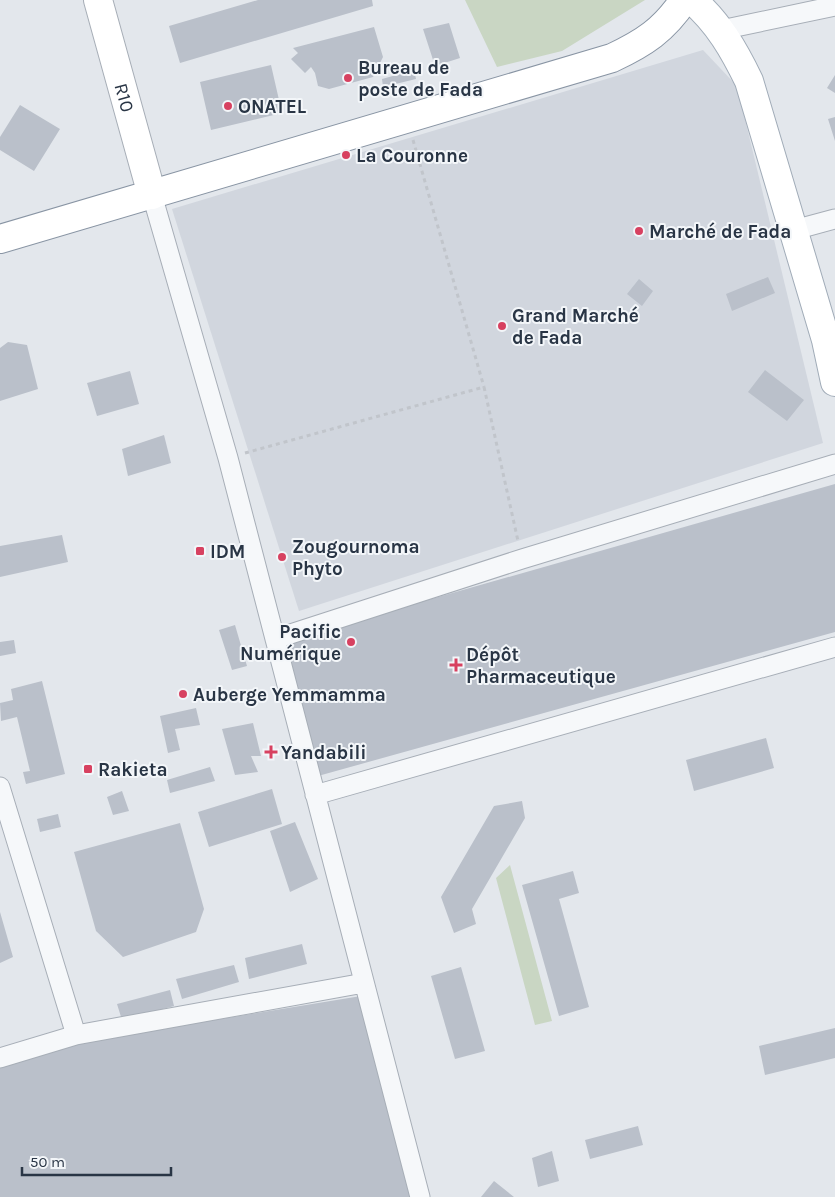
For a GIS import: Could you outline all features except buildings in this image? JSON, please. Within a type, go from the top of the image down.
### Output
[{"type":"main road","name":"R10","points":[[98,0],[152,195]]},
{"type":"main road","points":[[0,239],[612,58],[654,35],[672,18],[684,0]]},
{"type":"main road","points":[[692,0],[721,30],[736,54],[749,81],[826,340],[835,382]]},
{"type":"street","points":[[721,30],[835,6]]},
{"type":"street","points":[[152,195],[228,458],[420,1197]]},
{"type":"street","points":[[794,230],[835,219]]},
{"type":"street","points":[[275,639],[522,559],[835,464]]},
{"type":"street","points":[[315,795],[835,647]]},
{"type":"street","points":[[0,787],[76,1035]]},
{"type":"street","points":[[0,1058],[76,1035],[364,983]]},
{"type":"path","points":[[407,118],[484,387],[522,559]]},
{"type":"path","points":[[228,458],[484,387]]},
{"type":"shaded area","name":"Grand Marché de Fada","points":[[703,50],[737,86],[823,443],[299,611],[172,209]]},
{"type":"green space","points":[[465,0],[645,0],[562,51],[497,67]]},
{"type":"green space","points":[[510,865],[552,1021],[535,1025],[496,878]]},
{"type":"place","name":"Bureau de poste de Fada","points":[[348,78]]},
{"type":"place","name":"ONATEL","points":[[228,106]]},
{"type":"place","name":"La Couronne","points":[[346,155]]},
{"type":"place","name":"Marché de Fada","points":[[639,231]]},
{"type":"place","name":"Grand Marché de Fada","points":[[502,326]]},
{"type":"place","name":"IDM","points":[[200,551]]},
{"type":"place","name":"Zougournoma Phyto","points":[[282,557]]},
{"type":"place","name":"Pacific Numérique","points":[[351,642]]},
{"type":"place","name":"Dépôt Pharmaceutique","points":[[456,665]]},
{"type":"place","name":"Auberge Yemmamma","points":[[183,694]]},
{"type":"place","name":"Yandabili","points":[[271,752]]},
{"type":"place","name":"Rakieta","points":[[88,769]]}]
